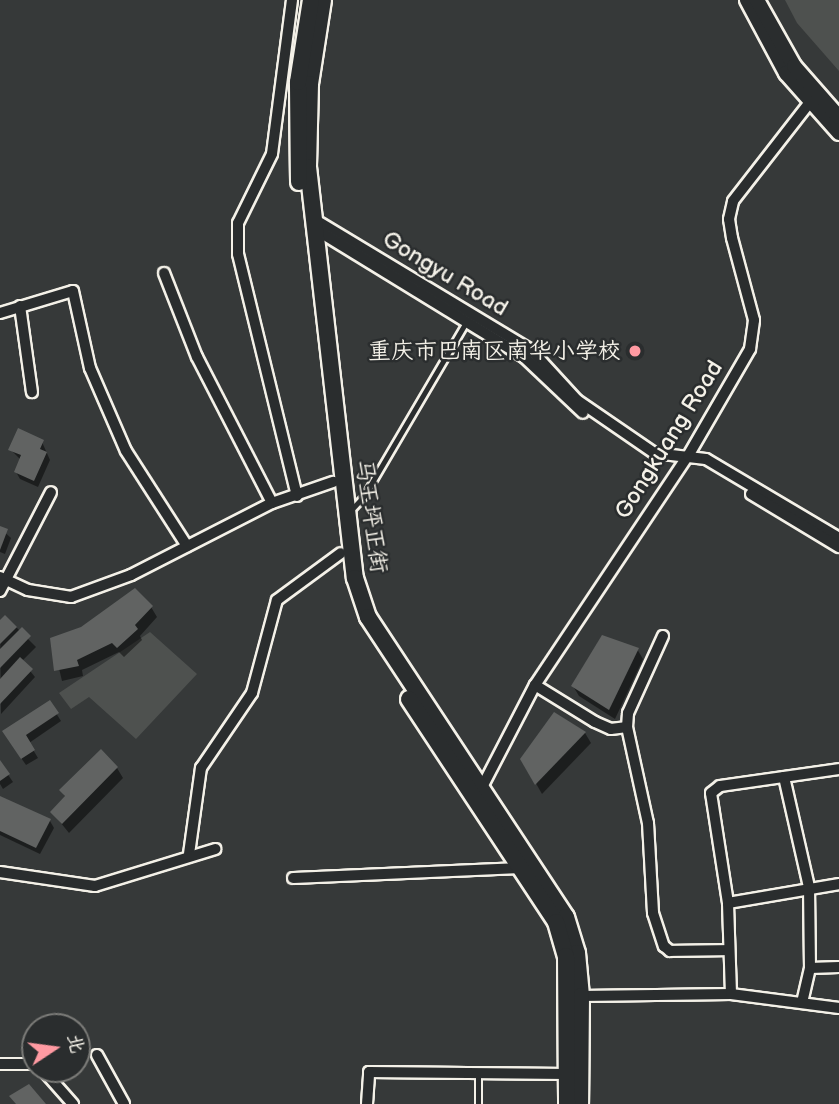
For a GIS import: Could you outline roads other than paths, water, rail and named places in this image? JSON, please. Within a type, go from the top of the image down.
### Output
[{"type":"main road","name":"马王坪正街","points":[[311,0],[298,82],[297,169],[344,582],[359,622],[566,917],[578,953],[581,996],[580,1104]]},
{"type":"main road","name":"马王坪正街","points":[[323,0],[307,125],[314,224],[355,578],[368,617],[556,922],[566,956],[567,1104]]},
{"type":"main road","points":[[747,0],[774,54],[839,133]]},
{"type":"main road","points":[[758,0],[813,99],[839,117]]},
{"type":"street","points":[[292,0],[272,154],[238,223],[238,254],[298,496]]},
{"type":"street","name":"Gongkuang Road","points":[[478,794],[535,685],[686,459],[754,335],[754,320],[729,219],[733,201],[813,99]]},
{"type":"street","name":"Gongyu Road","points":[[314,224],[534,365],[573,406],[651,459],[686,459]]},
{"type":"street","name":"Gongyu Road","points":[[314,224],[531,350],[578,400],[654,453],[686,459]]},
{"type":"street","points":[[164,273],[197,357],[272,503]]},
{"type":"street","points":[[0,313],[73,291],[90,368],[126,451],[187,546]]},
{"type":"street","points":[[20,306],[32,392]]},
{"type":"street","points":[[686,459],[705,459],[839,538]]},
{"type":"street","points":[[686,459],[701,464],[839,547]]},
{"type":"street","points":[[4,579],[28,590],[71,597],[131,575],[272,503],[333,482]]},
{"type":"street","points":[[0,591],[51,492]]},
{"type":"street","points":[[189,854],[201,768],[252,693],[277,600],[341,553]]},
{"type":"street","points":[[663,636],[628,713],[627,727],[648,823],[653,913],[664,946],[670,951],[729,950]]},
{"type":"street","points":[[535,685],[595,722],[611,729],[627,727]]},
{"type":"street","points":[[731,994],[728,903],[711,793],[720,786],[839,769]]},
{"type":"street","points":[[784,777],[810,887],[810,968],[802,1003]]},
{"type":"street","points":[[0,872],[95,886],[189,854],[215,849]]},
{"type":"street","points":[[293,878],[521,868]]},
{"type":"street","points":[[728,903],[839,884]]},
{"type":"street","points":[[810,968],[839,967]]},
{"type":"street","points":[[581,996],[731,994],[839,1008]]},
{"type":"street","points":[[97,1055],[124,1104]]},
{"type":"street","points":[[0,1064],[21,1064]]},
{"type":"street","points":[[367,1104],[369,1072],[568,1073]]},
{"type":"street","points":[[54,1083],[73,1104]]},
{"type":"lane","points":[[347,514],[364,496],[466,322]]},
{"type":"lane","points":[[478,1073],[478,1104]]},
{"type":"place","name":"重庆市巴南区南华小学校","points":[[635,351]]}]
